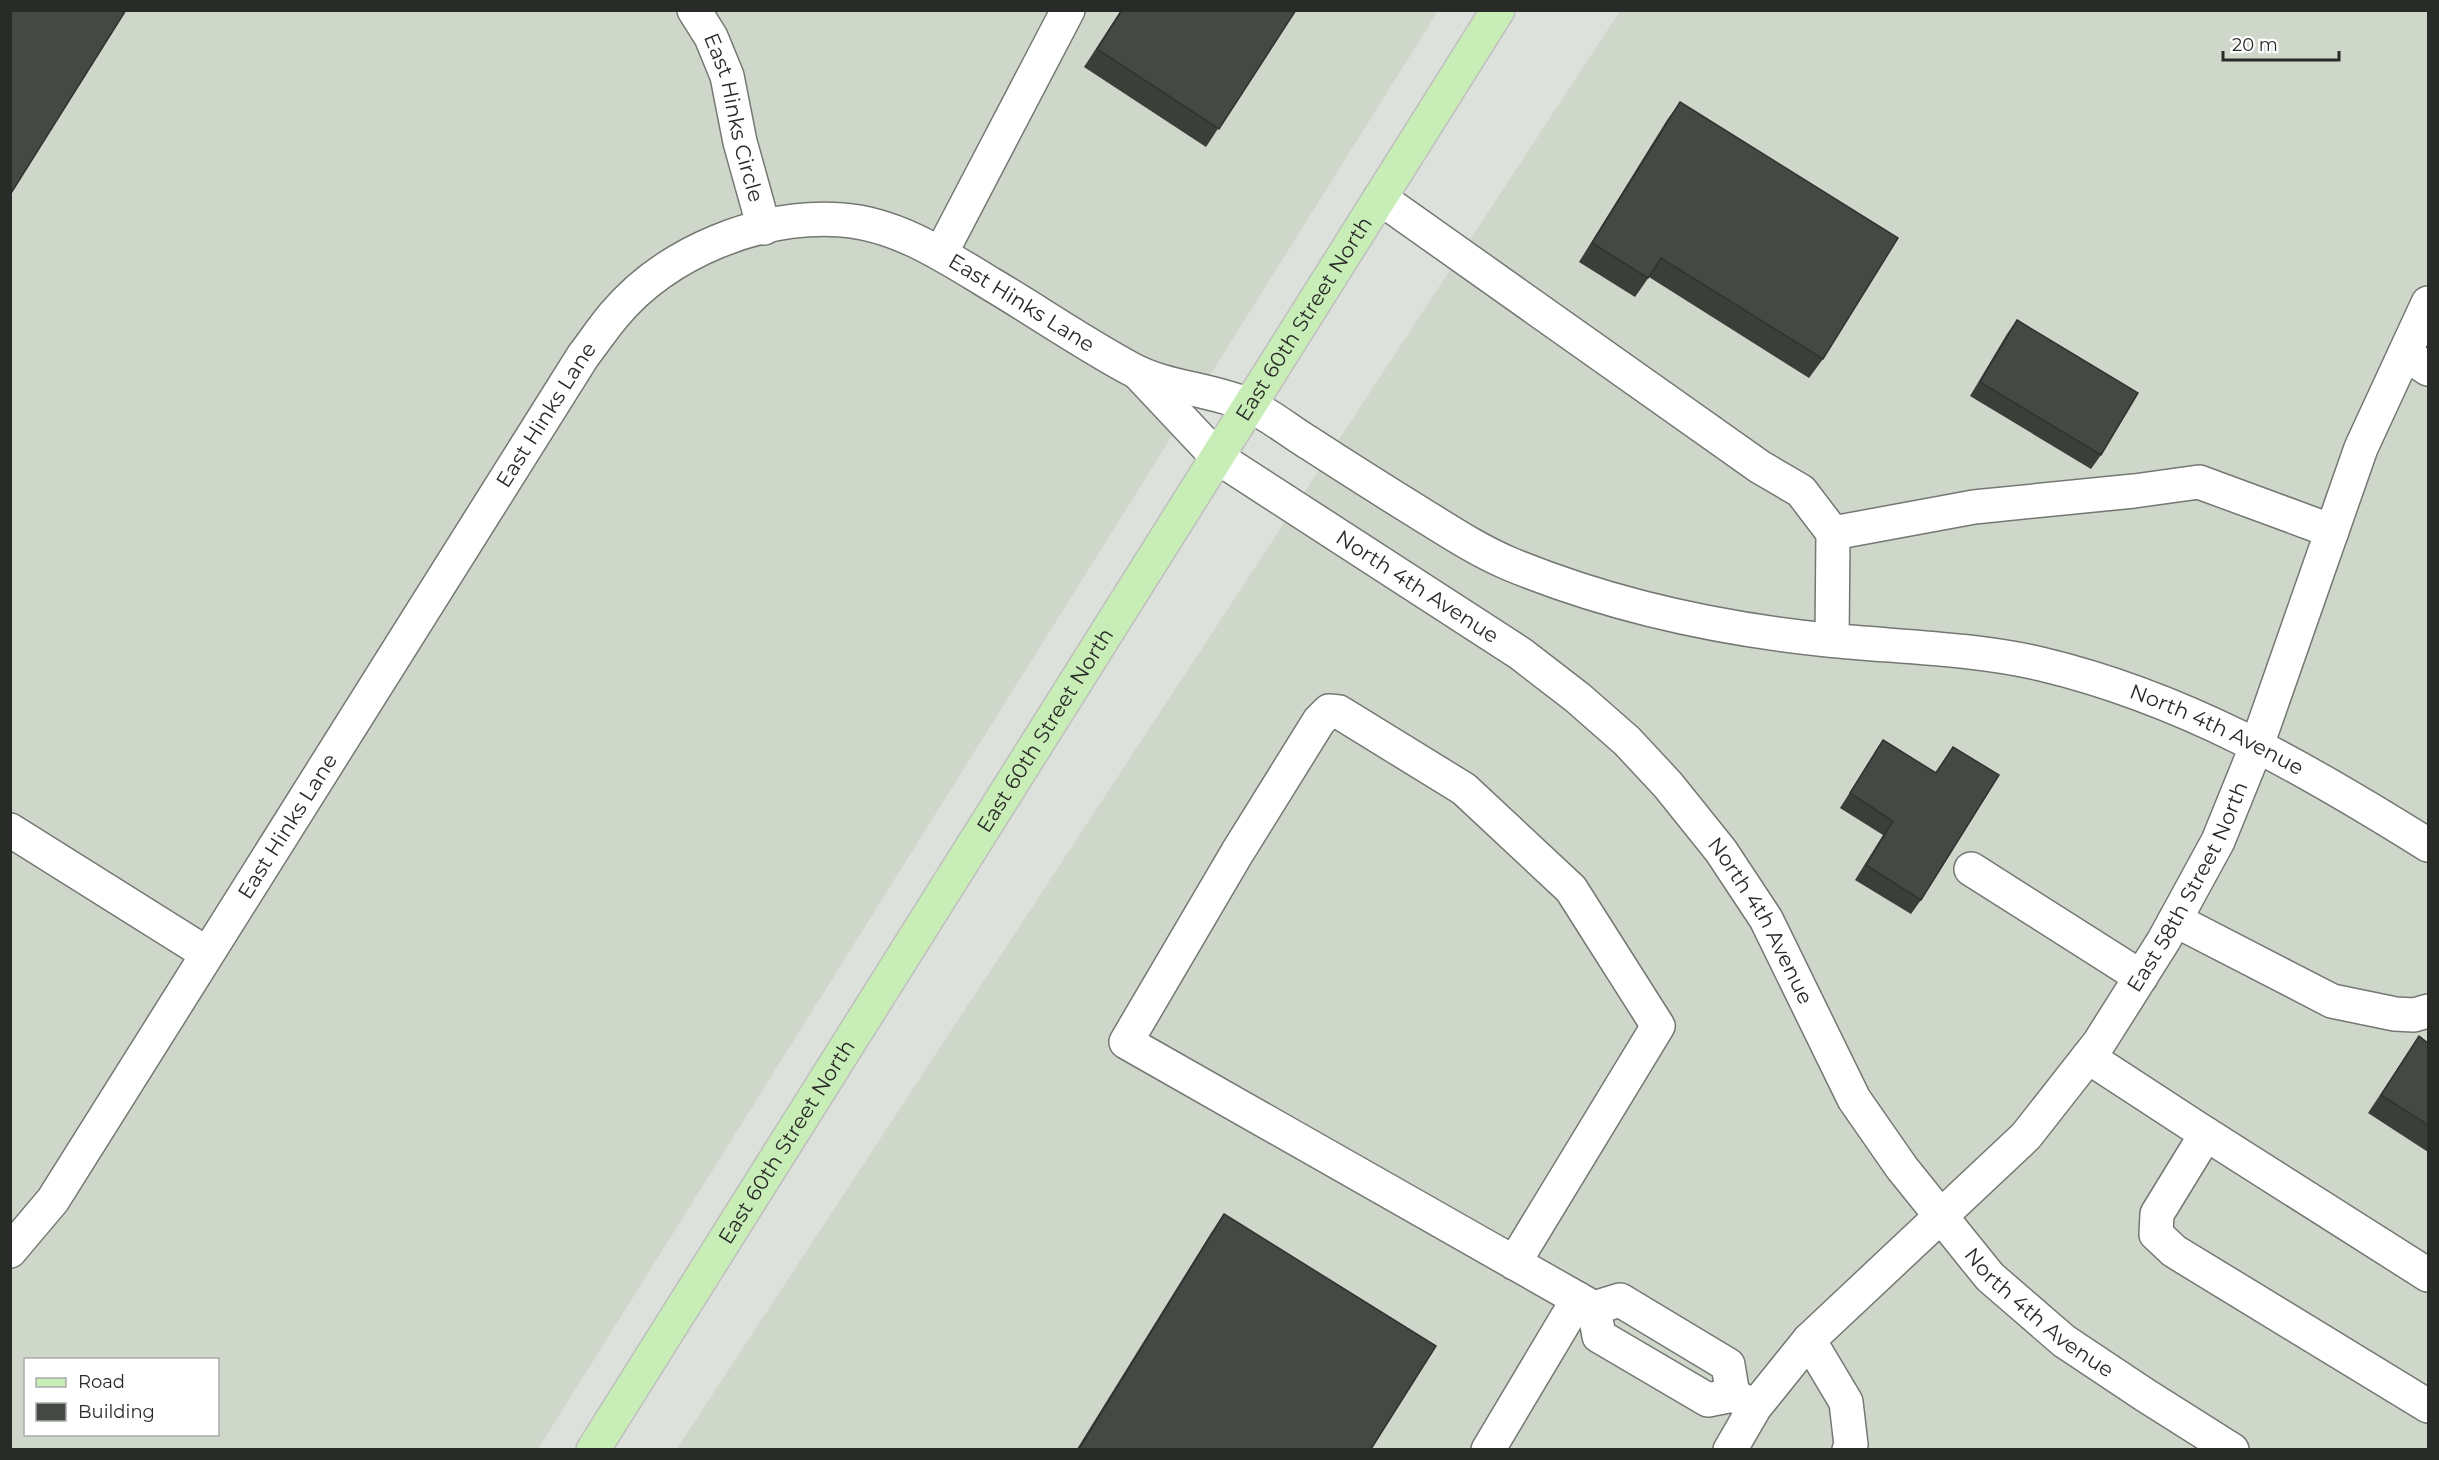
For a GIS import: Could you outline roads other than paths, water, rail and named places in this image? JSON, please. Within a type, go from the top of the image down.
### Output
[{"type":"main road","name":"East 60th Street North","points":[[593,1449],[1498,10]]},
{"type":"street","name":"East Hinks Circle","points":[[694,10],[711,37],[727,76],[740,142],[764,228]]},
{"type":"street","points":[[940,253],[1068,10]]},
{"type":"street","points":[[1380,198],[1760,467],[1801,491],[1833,533],[1832,640]]},
{"type":"street","name":"East Hinks Lane","points":[[10,1251],[53,1200],[583,356],[615,313],[654,277],[699,249],[747,231],[793,221],[844,220],[894,231],[940,253],[1137,372],[1250,406]]},
{"type":"street","name":"East 58th Street North","points":[[1730,1449],[1744,1401],[2026,1136],[2088,1057],[2141,977],[2218,841],[2257,745],[2361,448],[2417,362],[2428,303]]},
{"type":"street","name":"East Hinks Lane","points":[[1137,372],[1217,457]]},
{"type":"street","name":"North 4th Avenue","points":[[1250,406],[1460,538],[1509,563],[1587,591],[1663,614],[1731,628],[1964,652],[2038,663],[2128,689],[2187,712],[2257,745],[2330,783],[2428,845]]},
{"type":"street","name":"North 4th Avenue","points":[[1217,457],[1521,654],[1578,698],[1627,741],[1668,785],[1727,861],[1766,919],[1854,1099],[1902,1168],[1990,1277],[2064,1341],[2199,1441],[2232,1449]]},
{"type":"street","points":[[1833,533],[1974,507],[2199,482],[2332,531]]},
{"type":"street","points":[[1514,1263],[1658,1026],[1571,889],[1464,789],[1339,712],[1329,711],[1319,721],[1236,853],[1126,1042],[1514,1263],[1586,1303],[1620,1300],[1728,1365],[1744,1401]]},
{"type":"street","points":[[10,830],[206,953]]},
{"type":"street","points":[[1971,869],[2141,977]]},
{"type":"street","points":[[2175,920],[2332,1001],[2395,1014],[2414,1015],[2428,1011]]},
{"type":"street","points":[[2088,1057],[2428,1275]]},
{"type":"street","points":[[2206,1134],[2157,1214],[2156,1234],[2174,1251],[2428,1406]]},
{"type":"street","points":[[1488,1449],[1586,1303]]},
{"type":"street","points":[[1809,1340],[1846,1402],[1851,1445],[1849,1449]]}]
